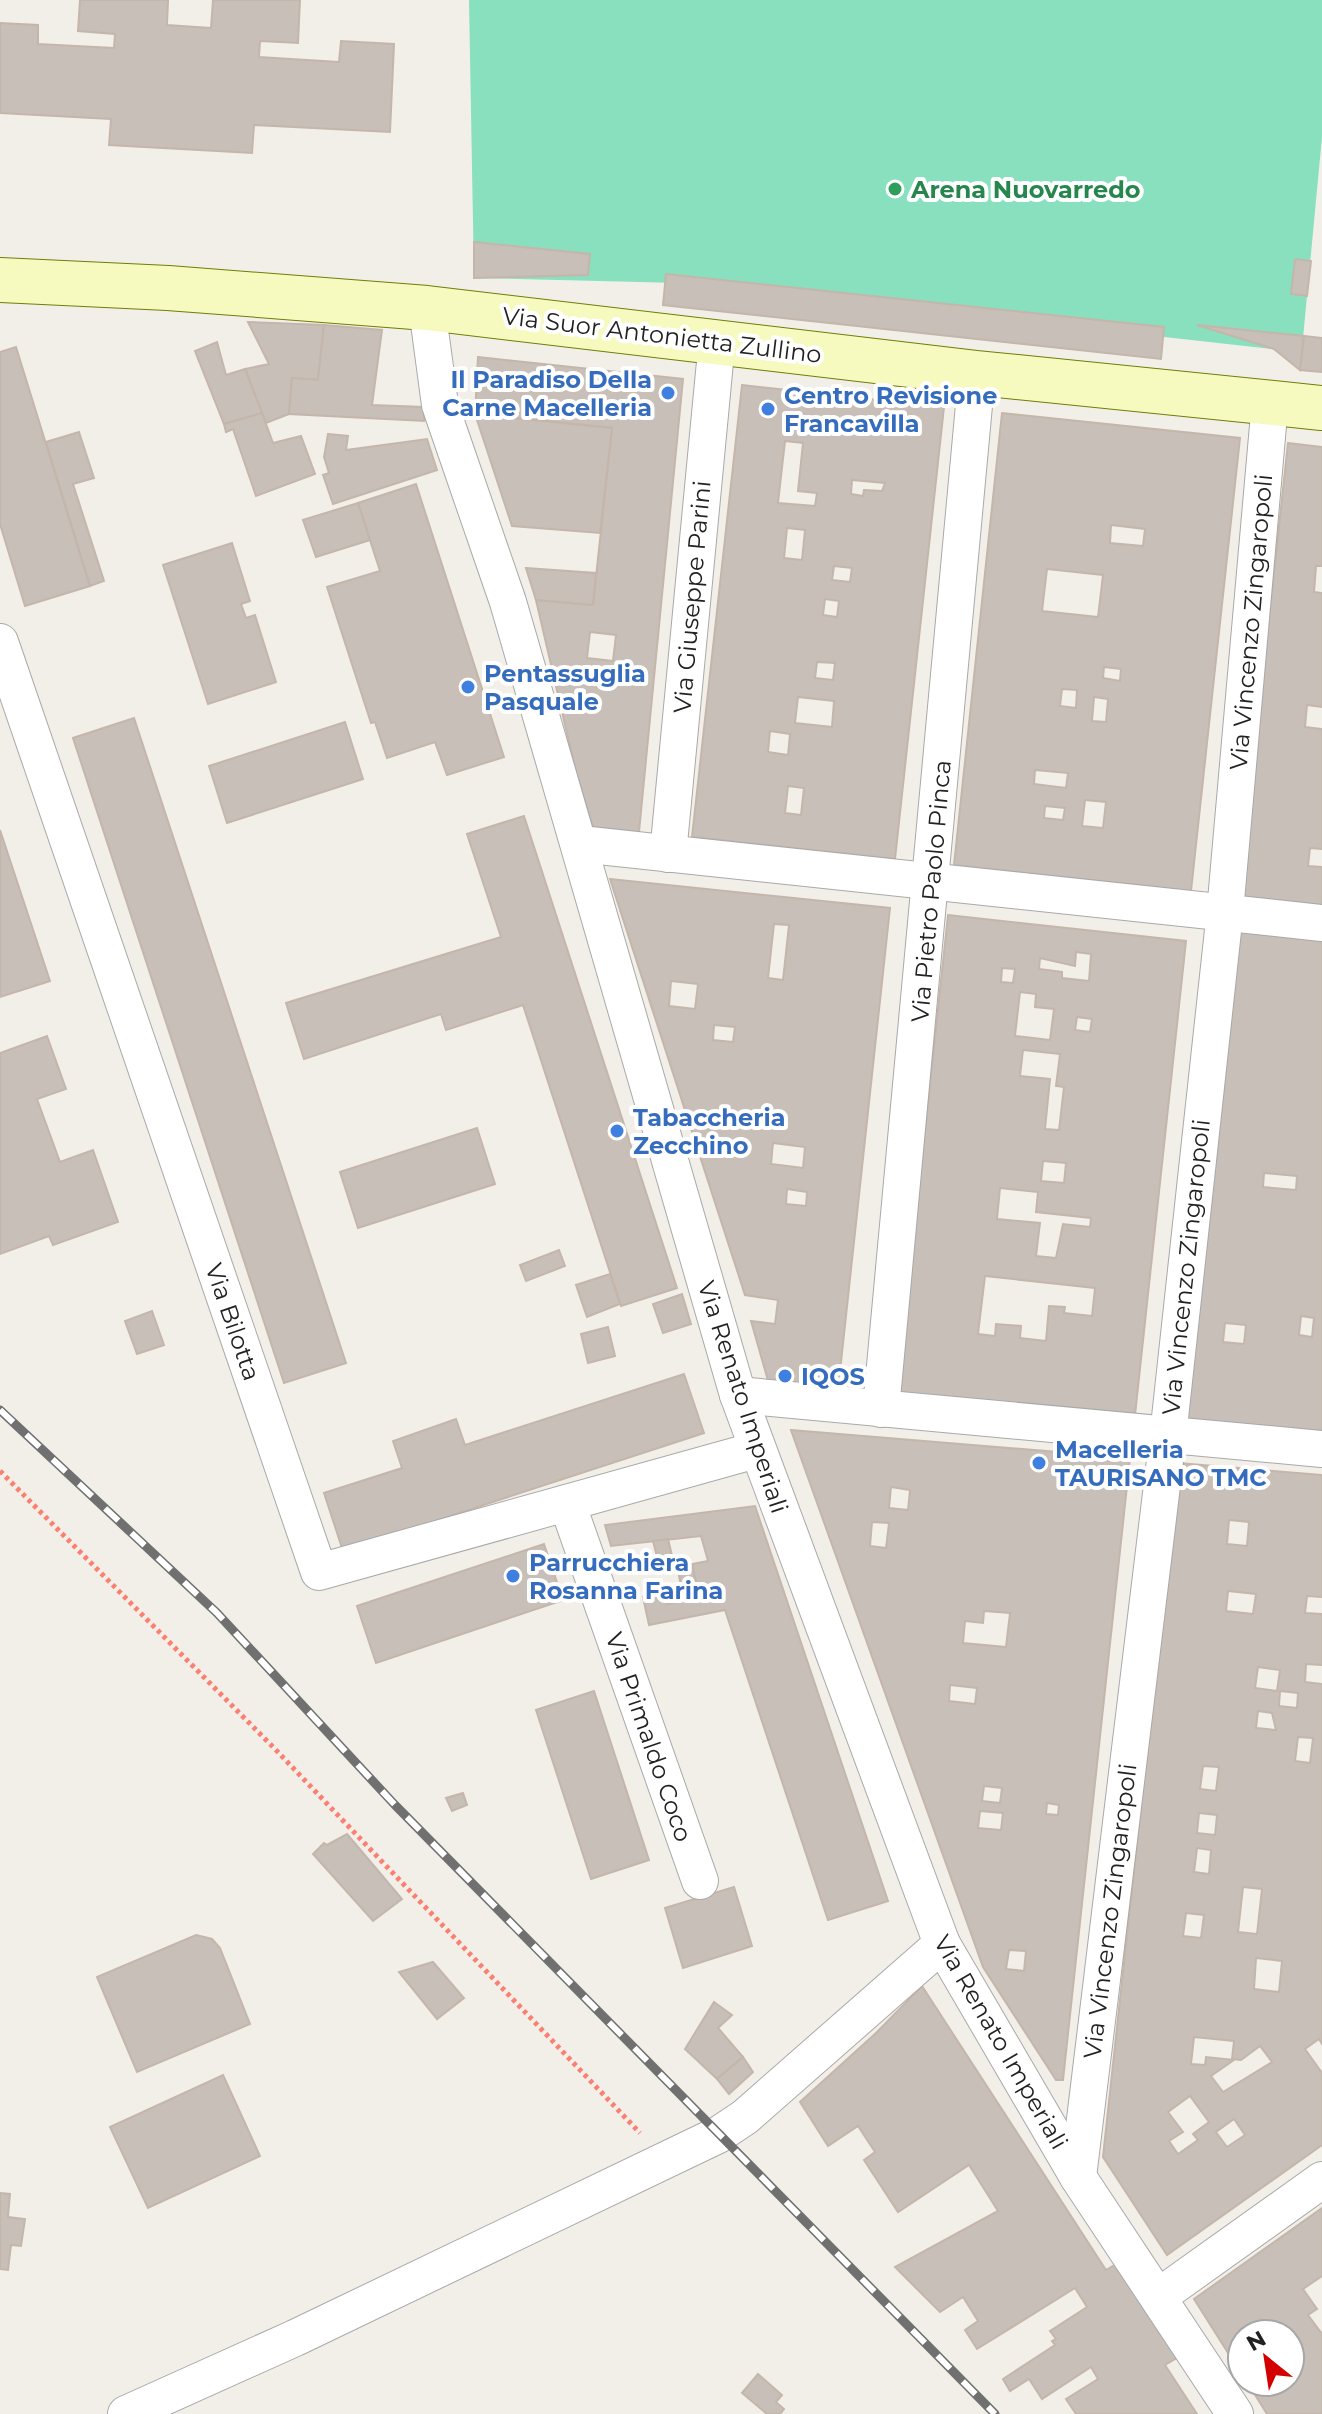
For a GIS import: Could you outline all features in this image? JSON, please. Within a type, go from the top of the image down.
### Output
[{"type":"main road","name":"Via Suor Antonietta Zullino","points":[[0,280],[168,288],[427,308],[977,373],[1322,408]]},
{"type":"street","name":"Via Renato Imperiali","points":[[427,308],[440,405],[508,602],[738,1395],[942,1944],[1078,2177],[1235,2414]]},
{"type":"street","name":"Via Giuseppe Parini","points":[[668,854],[717,341]]},
{"type":"street","name":"Via Pietro Paolo Pinca","points":[[881,1409],[977,373]]},
{"type":"street","name":"Via Vincenzo Zingaropoli","points":[[1078,2177],[1168,1436],[1225,912],[1270,403]]},
{"type":"street","name":"Via Bilotta","points":[[0,642],[319,1572],[756,1450]]},
{"type":"street","points":[[580,844],[1322,923]]},
{"type":"street","points":[[738,1395],[1322,1449]]},
{"type":"street","name":"Via Primaldo Coco","points":[[567,1503],[700,1881]]},
{"type":"street","points":[[126,2414],[295,2338],[718,2135],[745,2117],[942,1944]]},
{"type":"street","points":[[1158,2297],[1322,2180]]},
{"type":"path","points":[[0,1471],[275,1749],[666,2160]]},
{"type":"green space","name":"Arena Nuovarredo","points":[[469,0],[1322,0],[1322,137],[1300,370],[1273,349],[680,283],[474,278]]},
{"type":"building","points":[[80,0],[168,0],[167,25],[211,28],[213,0],[300,0],[298,43],[260,41],[259,57],[339,62],[341,41],[394,44],[390,132],[254,125],[252,153],[109,145],[111,119],[0,113],[0,23],[38,25],[38,44],[114,48],[115,34],[78,31]]},
{"type":"building","points":[[474,242],[590,254],[588,275],[474,278]]},
{"type":"building","points":[[1295,259],[1311,261],[1307,296],[1291,294]]},
{"type":"building","points":[[666,274],[1164,327],[1161,359],[663,305]]},
{"type":"building","points":[[248,322],[324,325],[318,380],[292,378],[289,414],[266,423],[245,369],[269,364]]},
{"type":"building","points":[[324,325],[382,330],[372,405],[424,407],[424,421],[289,414],[292,378],[318,380]]},
{"type":"building","points":[[1197,325],[1304,336],[1300,370],[1274,349]]},
{"type":"building","points":[[1304,336],[1322,338],[1322,372],[1300,370]]},
{"type":"building","points":[[217,342],[226,375],[245,369],[262,413],[224,424],[195,351]]},
{"type":"building","points":[[16,347],[90,586],[25,606],[0,524],[0,352]]},
{"type":"building","points":[[478,357],[683,379],[639,832],[593,827],[576,772],[536,600],[593,605],[612,428],[475,414]],"holes":[[[590,632],[616,635],[613,661],[587,658]]]},
{"type":"building","points":[[742,385],[944,407],[895,859],[692,837]],"holes":[[[785,441],[803,443],[798,491],[817,493],[815,506],[778,503]],[[852,480],[885,483],[882,491],[864,490],[863,496],[851,494]],[[787,528],[805,530],[802,560],[784,558]],[[834,566],[852,568],[850,582],[832,580]],[[825,599],[839,601],[837,617],[823,615]],[[817,662],[835,663],[833,680],[815,678]],[[798,697],[834,701],[832,727],[795,723]],[[770,731],[790,734],[788,755],[768,752]],[[788,786],[804,788],[801,815],[785,813]]]},
{"type":"building","points":[[262,413],[273,443],[301,436],[315,474],[256,496],[233,429],[226,432],[224,424]]},
{"type":"building","points":[[1002,413],[1240,438],[1191,891],[954,865]],"holes":[[[1111,525],[1145,529],[1143,546],[1110,543]],[[1047,569],[1103,575],[1098,617],[1042,611]],[[1104,667],[1121,669],[1120,681],[1103,678]],[[1062,689],[1077,690],[1076,708],[1060,706]],[[1094,697],[1108,699],[1106,722],[1092,721]],[[1035,770],[1068,773],[1066,788],[1034,784]],[[1085,800],[1106,802],[1103,828],[1082,826]],[[1045,806],[1065,808],[1063,820],[1044,818]]]},
{"type":"building","points":[[475,414],[612,428],[600,533],[512,526]]},
{"type":"building","points":[[79,432],[94,478],[73,484],[104,581],[90,586],[46,442]]},
{"type":"building","points":[[328,434],[348,436],[346,450],[427,439],[437,470],[333,504],[323,475],[329,473],[324,457]]},
{"type":"building","points":[[1288,443],[1322,447],[1322,566],[1316,566],[1314,592],[1322,593],[1322,707],[1307,705],[1305,727],[1322,729],[1322,849],[1310,848],[1308,866],[1322,867],[1322,905],[1239,896]]},
{"type":"building","points":[[416,484],[504,757],[447,775],[435,742],[387,758],[375,722],[371,723],[327,587],[380,571],[358,503]]},
{"type":"building","points":[[358,503],[370,540],[316,557],[303,520]]},
{"type":"building","points":[[232,543],[250,601],[241,604],[246,618],[255,615],[276,682],[208,704],[163,565]]},
{"type":"building","points":[[526,568],[596,573],[593,605],[536,600]]},
{"type":"building","points":[[134,718],[346,1363],[284,1383],[73,738]]},
{"type":"building","points":[[345,722],[363,779],[227,823],[209,766]]},
{"type":"building","points":[[524,816],[677,1288],[621,1306],[523,1005],[446,1030],[441,1014],[304,1059],[286,1003],[501,937],[467,834]]},
{"type":"building","points":[[0,830],[50,981],[0,997]]},
{"type":"building","points":[[610,879],[890,908],[838,1390],[769,1384],[751,1321],[775,1324],[778,1300],[745,1295]],"holes":[[[774,924],[789,925],[783,980],[768,978]],[[671,981],[698,984],[695,1009],[669,1006]],[[714,1025],[735,1027],[733,1042],[713,1040]],[[773,1143],[805,1147],[803,1168],[771,1164]],[[787,1189],[807,1192],[806,1206],[786,1204]]]},
{"type":"building","points":[[948,915],[1186,941],[1135,1415],[897,1395]],"holes":[[[1076,952],[1091,954],[1089,981],[1062,978],[1062,972],[1039,969],[1040,958],[1075,966]],[[1002,968],[1015,969],[1013,983],[1001,982]],[[1020,992],[1036,994],[1035,1007],[1054,1009],[1050,1040],[1015,1036]],[[1077,1017],[1092,1019],[1090,1032],[1075,1030]],[[1023,1050],[1060,1054],[1056,1086],[1064,1087],[1059,1130],[1045,1129],[1050,1079],[1020,1076]],[[1043,1161],[1066,1163],[1064,1183],[1041,1181]],[[1000,1188],[1038,1192],[1036,1212],[1091,1218],[1090,1227],[1063,1224],[1056,1258],[1036,1256],[1040,1223],[997,1219]],[[985,1276],[1095,1288],[1092,1316],[1064,1313],[1065,1307],[1049,1306],[1046,1341],[1020,1338],[1021,1326],[996,1324],[995,1336],[978,1334]]]},
{"type":"building","points":[[1235,931],[1322,940],[1322,1431],[1183,1419]],"holes":[[[1264,1173],[1297,1176],[1296,1190],[1263,1187]],[[1301,1316],[1314,1318],[1312,1337],[1299,1335]],[[1225,1323],[1246,1325],[1244,1344],[1223,1342]]]},
{"type":"building","points":[[47,1036],[66,1089],[37,1099],[60,1162],[93,1150],[118,1222],[53,1245],[49,1236],[0,1254],[0,1053]]},
{"type":"building","points":[[477,1128],[495,1184],[358,1228],[340,1172]]},
{"type":"building","points":[[559,1250],[565,1266],[526,1281],[520,1265]]},
{"type":"building","points":[[610,1274],[620,1304],[587,1317],[576,1285]]},
{"type":"building","points":[[682,1294],[691,1324],[663,1333],[653,1304]]},
{"type":"building","points":[[152,1311],[164,1345],[137,1354],[125,1321]]},
{"type":"building","points":[[608,1327],[615,1356],[588,1363],[581,1334]]},
{"type":"building","points":[[684,1374],[704,1433],[343,1551],[324,1493],[402,1468],[393,1441],[456,1419],[465,1445]]},
{"type":"building","points":[[791,1430],[1130,1458],[1063,2080],[1056,2080],[983,1967]],"holes":[[[891,1487],[910,1490],[908,1510],[889,1508]],[[872,1522],[889,1523],[886,1548],[870,1546]],[[984,1611],[1010,1613],[1006,1647],[963,1643],[965,1621],[983,1623]],[[950,1685],[977,1688],[975,1704],[949,1701]],[[984,1786],[1002,1788],[1000,1803],[982,1801]],[[1047,1803],[1059,1805],[1058,1815],[1046,1814]],[[980,1811],[1003,1813],[1001,1830],[978,1828]],[[1009,1950],[1026,1951],[1024,1971],[1006,1969]]]},
{"type":"building","points":[[1178,1463],[1322,1475],[1322,1597],[1307,1596],[1305,1613],[1322,1614],[1322,1665],[1306,1664],[1305,1682],[1322,1684],[1322,2044],[1319,2039],[1305,2049],[1322,2073],[1322,2145],[1167,2255],[1103,2157]],"holes":[[[1229,1520],[1249,1522],[1247,1546],[1227,1544]],[[1228,1591],[1256,1594],[1253,1614],[1226,1611]],[[1258,1667],[1280,1670],[1277,1691],[1255,1688]],[[1280,1691],[1298,1693],[1297,1708],[1279,1706]],[[1258,1711],[1272,1713],[1276,1730],[1256,1728]],[[1298,1737],[1313,1738],[1310,1763],[1295,1761]],[[1203,1766],[1219,1767],[1216,1791],[1200,1789]],[[1199,1813],[1217,1815],[1215,1835],[1197,1833]],[[1197,1848],[1211,1850],[1209,1874],[1194,1872]],[[1243,1887],[1262,1889],[1257,1934],[1238,1932]],[[1186,1913],[1204,1915],[1201,1938],[1183,1936]],[[1256,1958],[1282,1961],[1279,1992],[1254,1989]],[[1194,2037],[1234,2041],[1232,2059],[1241,2060],[1260,2046],[1272,2062],[1223,2092],[1211,2076],[1234,2060],[1206,2057],[1205,2065],[1191,2064]],[[1190,2096],[1209,2122],[1193,2134],[1198,2140],[1178,2154],[1169,2141],[1183,2132],[1168,2112]],[[1234,2119],[1245,2135],[1227,2147],[1216,2132]]]},
{"type":"building","points":[[755,1506],[888,1901],[828,1920],[725,1610],[649,1625],[643,1597],[664,1593],[667,1604],[699,1597],[692,1564],[708,1561],[701,1536],[611,1546],[605,1525]]},
{"type":"building","points":[[668,1539],[675,1568],[661,1572],[653,1541]]},
{"type":"building","points":[[544,1544],[563,1600],[376,1663],[357,1606]]},
{"type":"building","points":[[692,1564],[699,1597],[684,1600],[677,1566]]},
{"type":"building","points":[[594,1691],[649,1860],[591,1879],[536,1710]]},
{"type":"building","points":[[463,1793],[467,1805],[452,1811],[446,1798]]},
{"type":"building","points":[[347,1834],[402,1899],[373,1921],[313,1854],[324,1843],[327,1845]]},
{"type":"building","points":[[734,1887],[752,1946],[683,1968],[665,1908]]},
{"type":"building","points":[[196,1935],[212,1939],[220,1948],[250,2024],[137,2072],[97,1977]]},
{"type":"building","points":[[433,1962],[464,1998],[437,2019],[399,1972]]},
{"type":"building","points":[[922,1986],[1106,2270],[1116,2264],[1177,2358],[1165,2365],[1197,2414],[1076,2414],[1066,2399],[1098,2379],[1091,2367],[1042,2399],[1029,2379],[1010,2391],[1003,2379],[1055,2345],[1052,2341],[1056,2339],[1050,2331],[1087,2307],[1075,2288],[977,2349],[965,2330],[978,2321],[963,2297],[940,2312],[895,2267],[998,2211],[969,2165],[898,2212],[864,2160],[875,2152],[858,2126],[828,2146],[800,2102]]},
{"type":"building","points":[[714,2002],[732,2015],[718,2028],[743,2057],[717,2079],[685,2049]]},
{"type":"building","points":[[743,2057],[753,2072],[729,2094],[717,2079]]},
{"type":"building","points":[[223,2075],[260,2156],[148,2208],[110,2127]]},
{"type":"building","points":[[0,2193],[10,2194],[8,2217],[25,2219],[21,2246],[11,2245],[8,2270],[0,2269]]},
{"type":"building","points":[[1322,2208],[1322,2276],[1303,2289],[1317,2309],[1308,2315],[1322,2334],[1322,2414],[1267,2414],[1257,2398],[1306,2398],[1306,2318],[1226,2318],[1226,2350],[1194,2299]]},
{"type":"building","points":[[758,2374],[782,2395],[776,2402],[784,2409],[780,2414],[767,2414],[742,2393]]},
{"type":"railway","points":[[0,1410],[217,1613],[395,1805],[995,2414]]},
{"type":"place","name":"Arena Nuovarredo","points":[[895,189]]},
{"type":"place","name":"Il Paradiso Della Carne Macelleria","points":[[668,393]]},
{"type":"place","name":"Centro Revisione Francavilla","points":[[768,409]]},
{"type":"place","name":"Pentassuglia Pasquale","points":[[468,687]]},
{"type":"place","name":"Tabaccheria Zecchino","points":[[617,1131]]},
{"type":"place","name":"IQOS","points":[[785,1376]]},
{"type":"place","name":"Macelleria TAURISANO TMC","points":[[1039,1463]]},
{"type":"place","name":"Parrucchiera Rosanna Farina","points":[[513,1576]]}]
